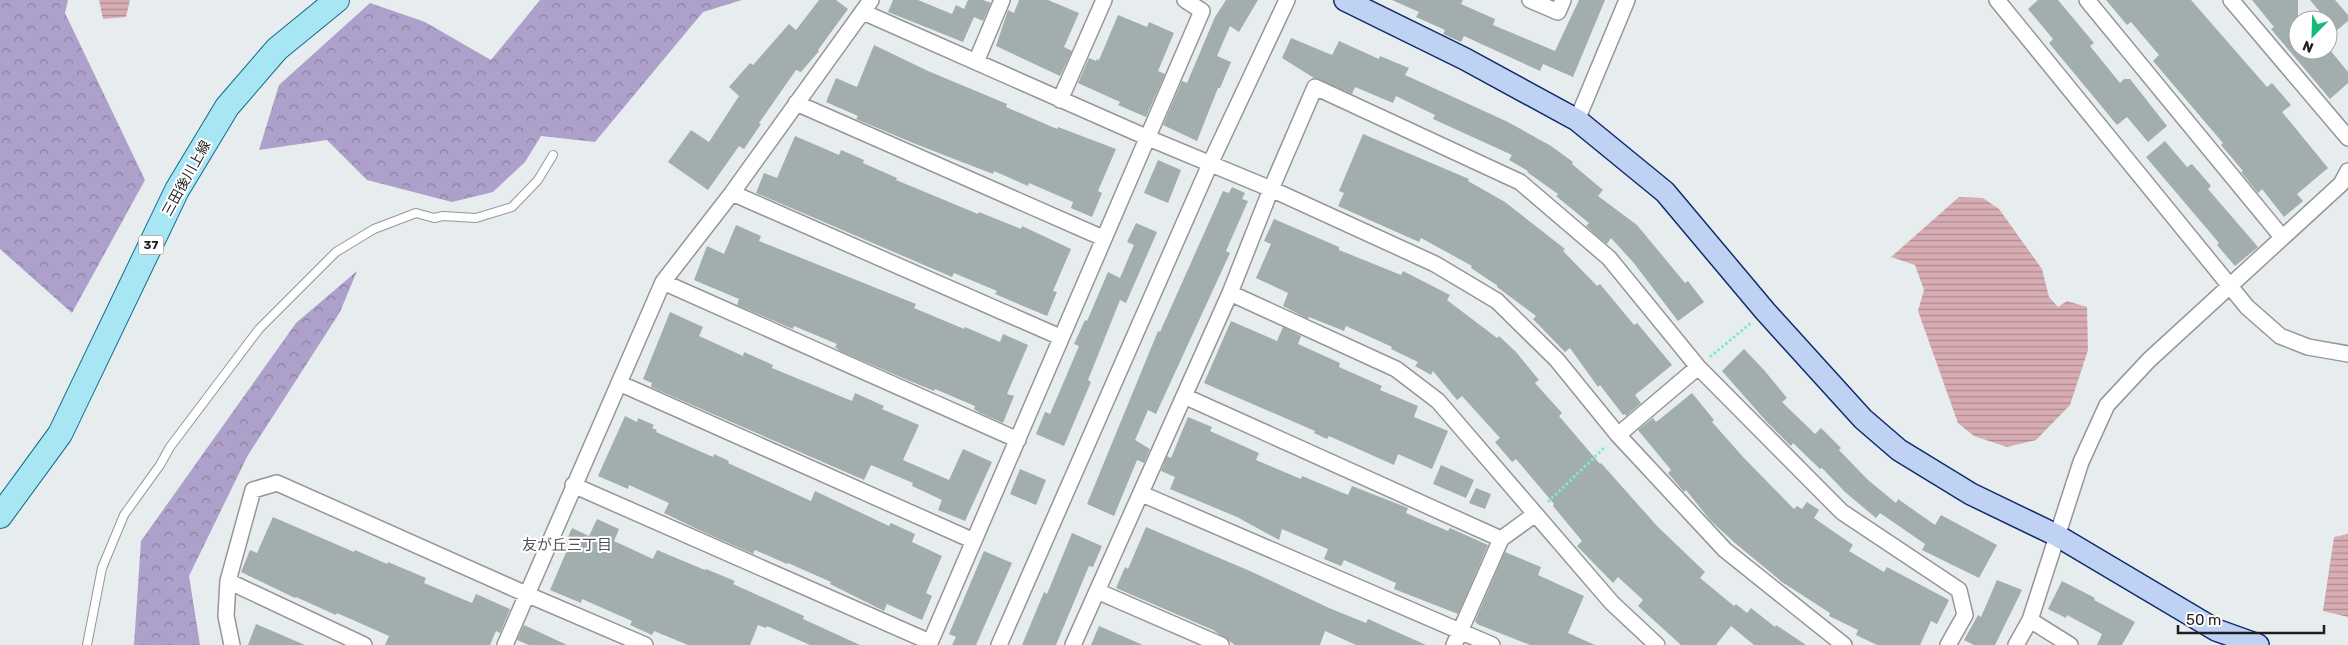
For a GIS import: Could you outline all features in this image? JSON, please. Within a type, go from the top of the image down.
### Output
[{"type":"main road","name":"三田後川上線","points":[[0,516],[60,434],[177,190],[227,107],[277,49],[337,0]]},
{"type":"street","points":[[976,62],[1002,0]]},
{"type":"street","points":[[1060,100],[1104,0]]},
{"type":"street","points":[[573,485],[929,643],[1018,440],[1102,238],[1202,11],[1185,0]]},
{"type":"street","points":[[999,645],[1210,164],[1287,0]]},
{"type":"street","points":[[1345,0],[1465,58],[1577,120],[1665,192],[1765,311],[1863,419],[1899,450],[1971,494],[2056,536],[2216,630],[2258,645]]},
{"type":"street","points":[[1530,0],[1558,12],[1563,0]]},
{"type":"street","points":[[1577,120],[1627,0]]},
{"type":"street","points":[[1997,0],[2247,307],[2280,336],[2308,347],[2348,354]]},
{"type":"street","points":[[2086,0],[2282,237]]},
{"type":"street","points":[[2231,0],[2348,138]]},
{"type":"street","points":[[505,645],[573,485],[663,282],[732,193],[867,6],[976,62],[1060,100],[1271,189],[1435,264],[1497,301],[1557,360],[1618,435],[1725,550],[1844,645]]},
{"type":"street","points":[[1073,645],[1096,591],[1142,494],[1230,293],[1271,189],[1315,87],[1520,182],[1609,258],[1698,367],[1842,512],[1959,590],[1965,615],[1948,645]]},
{"type":"street","points":[[796,103],[1102,238]]},
{"type":"street","points":[[2016,645],[2030,620],[2081,462],[2107,405],[2149,360],[2230,288],[2282,237],[2341,184],[2348,171]]},
{"type":"street","points":[[732,193],[1060,337]]},
{"type":"street","points":[[663,282],[1018,440]]},
{"type":"street","points":[[1230,293],[1396,369],[1438,401],[1534,515],[1612,602],[1657,645]]},
{"type":"street","points":[[1618,435],[1698,367]]},
{"type":"street","points":[[619,383],[974,541]]},
{"type":"street","points":[[1184,396],[1501,539]]},
{"type":"street","points":[[232,645],[226,616],[228,581],[253,490],[278,482],[526,594],[645,645]]},
{"type":"street","points":[[1142,494],[1457,638],[1492,645]]},
{"type":"street","points":[[1457,638],[1501,539],[1534,515]]},
{"type":"street","points":[[228,581],[364,645]]},
{"type":"street","points":[[1096,591],[1221,645]]},
{"type":"street","points":[[2030,620],[2070,645]]},
{"type":"lane","points":[[87,645],[102,568],[124,515],[160,465],[170,447],[259,329],[336,252],[374,229],[416,213],[434,218],[443,216],[476,218],[512,208],[538,180],[553,155]]},
{"type":"path","points":[[1698,367],[1765,311]]},
{"type":"path","points":[[1534,515],[1618,435]]},
{"type":"green space","points":[[0,0],[68,0],[65,13],[145,180],[72,313],[0,249]]},
{"type":"green space","points":[[540,0],[742,0],[703,12],[595,142],[541,136],[525,162],[493,192],[452,202],[367,180],[327,140],[259,150],[279,85],[370,3],[425,22],[491,60]]},
{"type":"green space","points":[[357,271],[340,312],[248,455],[189,576],[200,645],[134,645],[141,541],[296,323]]},
{"type":"shaded area","points":[[99,0],[130,0],[126,17],[103,19]]},
{"type":"shaded area","points":[[1959,197],[1983,198],[1999,209],[2042,269],[2049,297],[2058,307],[2067,301],[2087,307],[2088,350],[2070,405],[2036,440],[2007,447],[1974,436],[1958,423],[1918,311],[1924,290],[1915,265],[1891,257]]},
{"type":"shaded area","points":[[2348,534],[2348,617],[2323,611],[2334,537]]},
{"type":"building","points":[[819,0],[836,0],[848,9],[819,51],[801,72],[796,70],[759,123],[761,124],[744,149],[739,146],[708,190],[668,162],[691,130],[709,142],[739,96],[729,87],[750,63],[753,65],[789,24],[796,30]]},
{"type":"building","points":[[893,0],[918,0],[952,14],[956,5],[964,9],[968,0],[983,0],[991,3],[983,21],[974,17],[963,42],[888,12]]},
{"type":"building","points":[[1019,0],[1048,0],[1079,13],[1064,47],[1072,51],[1060,76],[996,46],[1008,10],[1014,13]]},
{"type":"building","points":[[1226,0],[1258,0],[1239,32],[1230,26],[1217,56],[1231,62],[1220,88],[1218,88],[1197,141],[1163,125],[1182,81],[1187,83],[1215,17]]},
{"type":"building","points":[[1392,0],[1463,0],[1461,4],[1495,19],[1493,25],[1555,51],[1579,0],[1605,0],[1573,77],[1543,64],[1540,71],[1464,36],[1461,42],[1443,34],[1445,30],[1416,17],[1419,12]]},
{"type":"building","points":[[2038,0],[2058,0],[2094,43],[2090,46],[2120,83],[2124,79],[2130,79],[2167,126],[2148,142],[2127,117],[2117,125],[2049,43],[2053,39],[2028,9]]},
{"type":"building","points":[[2106,0],[2191,0],[2267,87],[2272,83],[2291,105],[2282,112],[2328,168],[2297,194],[2303,201],[2284,217],[2262,189],[2258,193],[2241,172],[2243,171],[2221,145],[2223,143],[2153,61],[2159,55],[2131,22],[2127,25]]},
{"type":"building","points":[[2252,0],[2298,0],[2298,10],[2288,10],[2288,49],[2271,29],[2274,27]]},
{"type":"building","points":[[2310,0],[2335,0],[2348,15],[2348,21],[2338,29],[2338,10],[2318,10]]},
{"type":"building","points":[[1118,15],[1147,27],[1149,22],[1174,33],[1158,71],[1165,74],[1146,117],[1118,105],[1120,102],[1078,83],[1089,58],[1096,61],[1097,59],[1099,60]]},
{"type":"building","points":[[1291,38],[1332,55],[1339,41],[1379,59],[1380,56],[1409,68],[1405,75],[1508,122],[1551,146],[1573,162],[1572,164],[1603,190],[1598,196],[1637,225],[1685,283],[1688,281],[1704,302],[1678,321],[1633,262],[1611,238],[1607,244],[1598,237],[1586,226],[1589,223],[1556,196],[1558,194],[1528,171],[1509,160],[1512,155],[1433,119],[1435,115],[1396,96],[1393,103],[1355,87],[1352,94],[1314,78],[1282,58]]},
{"type":"building","points":[[874,45],[928,71],[1007,104],[1006,107],[1057,129],[1058,127],[1116,149],[1098,191],[1102,193],[1092,217],[1071,208],[1073,202],[1029,183],[1028,186],[994,171],[993,174],[918,145],[856,119],[858,116],[826,102],[836,78],[857,87]]},
{"type":"building","points":[[2297,60],[2338,60],[2348,72],[2348,83],[2330,99]]},
{"type":"building","points":[[1363,134],[1469,179],[1468,181],[1505,202],[1565,249],[1563,251],[1597,286],[1600,284],[1634,325],[1637,323],[1672,365],[1635,395],[1641,403],[1626,416],[1625,414],[1623,415],[1600,385],[1598,387],[1570,348],[1565,352],[1533,319],[1536,316],[1498,286],[1471,268],[1472,266],[1421,238],[1419,242],[1338,206],[1344,193],[1339,191]]},
{"type":"building","points":[[795,136],[839,155],[841,150],[864,160],[863,163],[897,178],[896,180],[978,214],[979,212],[1021,229],[1022,226],[1071,249],[1053,291],[1057,292],[1047,316],[995,294],[997,291],[954,273],[952,277],[756,193],[764,173],[777,178]]},
{"type":"building","points":[[2165,141],[2187,167],[2192,164],[2211,186],[2208,189],[2258,247],[2235,266],[2217,245],[2219,243],[2146,157]]},
{"type":"building","points":[[1158,160],[1181,170],[1168,203],[1144,193]]},
{"type":"building","points":[[1232,187],[1245,193],[1242,199],[1248,201],[1226,251],[1230,253],[1156,414],[1148,410],[1135,440],[1150,449],[1144,463],[1137,460],[1114,516],[1087,504],[1158,331],[1160,332],[1223,191],[1229,193]]},
{"type":"building","points":[[1274,219],[1339,247],[1339,250],[1401,275],[1403,271],[1450,295],[1447,300],[1497,338],[1499,336],[1516,352],[1539,380],[1535,383],[1562,413],[1559,416],[1600,464],[1657,526],[1705,572],[1700,578],[1734,606],[1736,604],[1747,613],[1751,608],[1775,627],[1776,625],[1806,645],[1754,645],[1731,626],[1716,645],[1681,645],[1638,606],[1643,600],[1618,577],[1613,583],[1577,546],[1582,541],[1553,506],[1554,504],[1516,459],[1512,462],[1495,442],[1500,438],[1462,396],[1457,400],[1433,371],[1431,375],[1415,366],[1418,362],[1391,349],[1392,347],[1346,326],[1344,331],[1309,317],[1308,319],[1283,306],[1288,293],[1256,278],[1271,244],[1264,241]]},
{"type":"building","points":[[1136,223],[1157,232],[1126,303],[1120,300],[1088,380],[1091,382],[1064,446],[1036,434],[1045,412],[1050,414],[1079,346],[1074,344],[1085,320],[1087,321],[1108,272],[1120,278],[1134,245],[1127,242]]},
{"type":"building","points":[[736,225],[761,236],[759,241],[916,304],[914,308],[964,329],[965,327],[1000,342],[1003,334],[1028,345],[1007,394],[1014,396],[1003,423],[980,413],[974,409],[975,406],[935,389],[934,391],[840,351],[835,347],[837,344],[794,326],[793,329],[737,305],[739,299],[694,280],[707,246],[724,254]]},
{"type":"building","points":[[670,312],[703,327],[699,336],[743,356],[744,352],[773,365],[772,368],[852,401],[855,393],[884,406],[882,409],[919,425],[903,460],[949,480],[963,449],[992,462],[965,521],[938,510],[942,500],[912,486],[913,483],[871,465],[864,480],[651,387],[652,383],[643,379]]},
{"type":"building","points":[[1231,321],[1277,341],[1283,327],[1301,336],[1298,344],[1340,363],[1339,367],[1382,386],[1380,390],[1418,406],[1414,417],[1448,431],[1432,469],[1398,454],[1394,465],[1329,436],[1327,439],[1314,433],[1315,431],[1204,383]]},
{"type":"building","points":[[1744,349],[1787,398],[1782,402],[1815,434],[1821,428],[1868,480],[1896,503],[1898,499],[1935,525],[1941,515],[1997,545],[1979,578],[1922,550],[1925,544],[1880,513],[1876,518],[1793,443],[1791,446],[1722,371]]},
{"type":"building","points":[[1692,393],[1714,420],[1712,422],[1794,509],[1797,506],[1802,509],[1807,502],[1819,510],[1814,518],[1853,545],[1849,551],[1884,572],[1887,567],[1949,600],[1937,624],[1931,621],[1920,645],[1877,645],[1856,635],[1858,630],[1829,616],[1830,613],[1782,582],[1735,543],[1710,520],[1686,490],[1684,492],[1668,473],[1671,470],[1638,430],[1653,418],[1656,422]]},
{"type":"building","points":[[625,416],[637,422],[638,418],[654,425],[652,428],[657,430],[656,432],[713,457],[714,454],[729,461],[728,463],[811,501],[815,491],[889,526],[891,523],[915,534],[912,542],[942,556],[926,593],[932,596],[922,620],[887,604],[884,611],[830,584],[831,582],[788,563],[755,550],[753,554],[699,530],[664,513],[669,503],[629,485],[628,489],[598,476]]},
{"type":"building","points":[[1188,417],[1212,427],[1210,431],[1259,453],[1256,460],[1301,479],[1302,476],[1348,495],[1352,486],[1408,508],[1406,513],[1448,531],[1450,528],[1488,545],[1458,614],[1394,589],[1396,583],[1344,560],[1341,566],[1324,559],[1328,549],[1282,529],[1279,540],[1237,517],[1170,489],[1175,477],[1161,471],[1167,456],[1171,458]]},
{"type":"building","points":[[1441,465],[1474,480],[1466,498],[1433,484]]},
{"type":"building","points":[[1020,469],[1046,480],[1036,505],[1010,494]]},
{"type":"building","points":[[1476,488],[1491,494],[1485,509],[1469,503]]},
{"type":"building","points":[[273,517],[354,552],[355,550],[426,578],[424,583],[472,603],[476,594],[510,609],[500,633],[496,631],[490,645],[385,645],[389,636],[337,613],[336,615],[295,598],[241,572],[250,550],[257,553]]},
{"type":"building","points":[[597,519],[619,529],[614,541],[653,559],[657,550],[735,581],[733,584],[804,616],[803,619],[860,645],[810,645],[767,626],[766,628],[758,625],[750,645],[688,645],[654,631],[652,635],[630,625],[632,621],[582,599],[581,603],[550,590],[570,543],[566,542],[572,528],[589,536]]},
{"type":"building","points":[[1146,527],[1250,571],[1329,608],[1366,623],[1368,619],[1426,645],[1356,645],[1325,631],[1320,645],[1235,645],[1213,630],[1116,588],[1125,567],[1128,569]]},
{"type":"building","points":[[1072,533],[1102,546],[1093,567],[1089,566],[1056,645],[1022,645],[1044,592],[1047,594]]},
{"type":"building","points":[[984,551],[1012,563],[976,645],[952,645],[956,637],[949,634]]},
{"type":"building","points":[[1505,552],[1541,567],[1538,575],[1584,596],[1568,633],[1595,645],[1530,645],[1477,624],[1475,621]]},
{"type":"building","points":[[1997,580],[2022,590],[1995,645],[1974,645],[1964,640],[1978,615],[1981,617]]},
{"type":"building","points":[[2062,581],[2135,622],[2122,645],[2097,645],[2102,634],[2067,615],[2066,618],[2048,609]]},
{"type":"building","points":[[256,624],[305,645],[248,645]]},
{"type":"building","points":[[524,625],[567,645],[529,645],[517,640]]},
{"type":"building","points":[[1099,626],[1143,645],[1091,645]]},
{"type":"district","name":"友が丘三丁目","points":[[567,545]]}]
